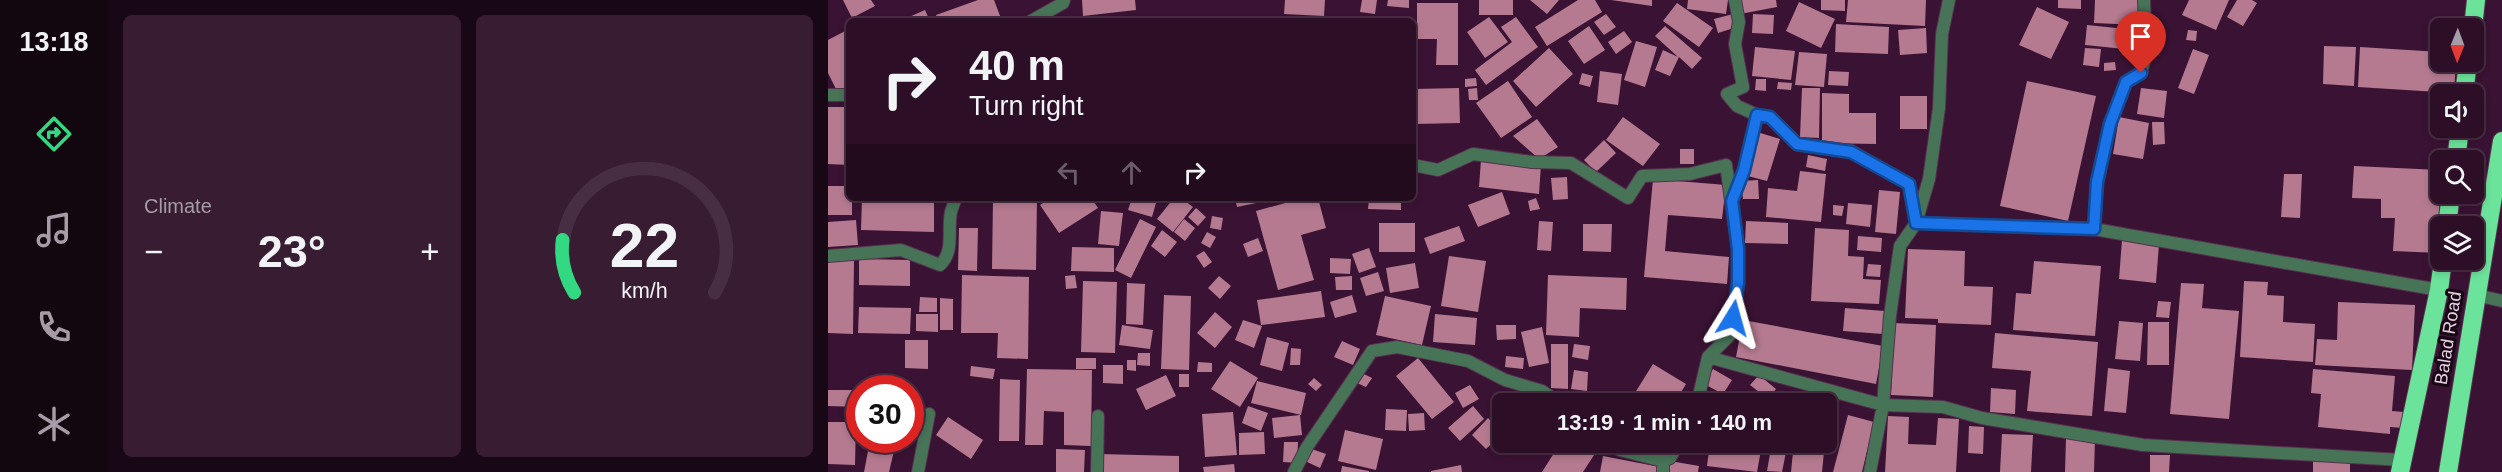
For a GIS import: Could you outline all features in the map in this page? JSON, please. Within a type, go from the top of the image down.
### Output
[{"type":"highway","points":[[2474,18],[2476,0]]},
{"type":"highway","name":"Balad Road","points":[[2448,472],[2502,141]]},
{"type":"highway","name":"Balad Road","points":[[2401,466],[2442,270]]},
{"type":"street","points":[[1036,18],[1063,3],[1064,0]]},
{"type":"street","points":[[1735,0],[1739,22],[1735,44],[1743,87],[1727,94],[1737,106],[1757,115],[1770,117],[1797,144],[1851,152],[1909,184],[1916,223]]},
{"type":"street","points":[[1870,472],[1883,405],[1890,316],[1900,246],[1916,223],[1929,179],[1939,108],[1942,34],[1949,0]]},
{"type":"street","points":[[2094,229],[2097,182],[2110,124],[2126,82],[2141,73],[2146,54],[2144,0]]},
{"type":"street","points":[[828,95],[846,95]]},
{"type":"street","points":[[1732,201],[1744,170],[1757,115]]},
{"type":"street","points":[[1416,166],[1438,170],[1473,154],[1532,162],[1571,163],[1628,198],[1642,176],[1690,174],[1726,165],[1738,249],[1738,283],[1730,335],[1708,357],[1700,393]]},
{"type":"street","points":[[828,256],[901,250],[940,265],[945,261],[948,250],[950,214],[955,201]]},
{"type":"street","points":[[1916,223],[2094,229],[2439,290]]},
{"type":"street","points":[[2476,295],[2502,301]]},
{"type":"street","points":[[1294,472],[1307,447],[1372,351],[1397,347],[1468,361],[1505,381],[1545,393]]},
{"type":"street","points":[[1708,357],[1883,405],[1943,407],[1982,418],[2143,446],[2401,466]]},
{"type":"street","points":[[918,472],[929,414]]},
{"type":"street","points":[[1097,472],[1098,416]]},
{"type":"street","points":[[1628,453],[1663,466],[1672,453]]},
{"type":"building","points":[[843,0],[871,0],[875,6],[852,18]]},
{"type":"building","points":[[978,0],[994,0],[1001,18],[937,18],[936,15]]},
{"type":"building","points":[[1082,0],[1135,0],[1136,10],[1083,16]]},
{"type":"building","points":[[1285,0],[1325,0],[1324,16],[1284,14]]},
{"type":"building","points":[[1362,0],[1377,0],[1375,14],[1360,12]]},
{"type":"building","points":[[1388,0],[1409,0],[1409,8],[1387,6]]},
{"type":"building","points":[[1479,0],[1513,0],[1513,15],[1479,15]]},
{"type":"building","points":[[1530,0],[1559,0],[1547,14]]},
{"type":"building","points":[[1578,0],[1595,0],[1602,12],[1547,46],[1535,27]]},
{"type":"building","points":[[1611,0],[1652,0],[1652,6]]},
{"type":"building","points":[[1688,0],[1728,0],[1726,14],[1687,9]]},
{"type":"building","points":[[1737,0],[1776,0],[1777,7],[1740,14]]},
{"type":"building","points":[[1821,0],[1845,0],[1845,11],[1821,10]]},
{"type":"building","points":[[1848,0],[1926,0],[1925,26],[1846,22]]},
{"type":"building","points":[[2058,0],[2081,0],[2081,9],[2058,8]]},
{"type":"building","points":[[2095,0],[2140,0],[2139,25],[2094,23]]},
{"type":"building","points":[[2189,0],[2229,0],[2216,30],[2182,15]]},
{"type":"building","points":[[2237,0],[2252,0],[2257,3],[2243,26],[2227,17]]},
{"type":"building","points":[[1799,2],[1835,19],[1821,48],[1786,31]]},
{"type":"building","points":[[1417,3],[1458,3],[1458,65],[1436,65],[1437,39],[1417,39]]},
{"type":"building","points":[[1677,3],[1713,28],[1699,47],[1663,21]]},
{"type":"building","points":[[2037,7],[2069,22],[2051,59],[2019,45]]},
{"type":"building","points":[[925,10],[929,18],[907,18]]},
{"type":"building","points":[[1606,14],[1616,27],[1604,35],[1594,22]]},
{"type":"building","points":[[1733,14],[1737,27],[1718,33],[1714,19]]},
{"type":"building","points":[[1753,14],[1774,15],[1773,34],[1752,33]]},
{"type":"building","points":[[1489,17],[1508,42],[1485,58],[1467,32]]},
{"type":"building","points":[[1516,17],[1538,47],[1486,85],[1475,70],[1512,42],[1501,27]]},
{"type":"building","points":[[1836,24],[1889,27],[1888,54],[1835,52]]},
{"type":"building","points":[[2087,25],[2136,30],[2134,50],[2085,45]]},
{"type":"building","points":[[1589,26],[1605,50],[1584,64],[1568,41]]},
{"type":"building","points":[[1665,26],[1702,58],[1692,69],[1679,57],[1670,76],[1655,70],[1663,50],[1678,57],[1655,36]]},
{"type":"building","points":[[1926,28],[1927,53],[1900,55],[1898,30]]},
{"type":"building","points":[[2188,30],[2197,31],[2196,41],[2186,40]]},
{"type":"building","points":[[846,31],[846,89],[838,93],[828,73],[828,40]]},
{"type":"building","points":[[1624,31],[1632,42],[1616,54],[1608,42]]},
{"type":"building","points":[[1636,41],[1657,47],[1645,87],[1624,80]]},
{"type":"building","points":[[2324,46],[2356,47],[2354,86],[2323,84]]},
{"type":"building","points":[[1755,47],[1795,51],[1791,80],[1752,76]]},
{"type":"building","points":[[2360,47],[2430,51],[2430,72],[2455,72],[2455,84],[2430,84],[2430,92],[2358,87]]},
{"type":"building","points":[[1549,48],[1573,74],[1536,107],[1513,81]]},
{"type":"building","points":[[2085,48],[2101,49],[2099,67],[2083,65]]},
{"type":"building","points":[[2193,49],[2209,55],[2194,94],[2178,88]]},
{"type":"building","points":[[1799,52],[1827,54],[1824,87],[1795,85]]},
{"type":"building","points":[[2115,62],[2116,70],[2104,71],[2104,63]]},
{"type":"building","points":[[1600,71],[1622,74],[1618,105],[1597,102]]},
{"type":"building","points":[[1829,71],[1849,72],[1848,86],[1828,85]]},
{"type":"building","points":[[1582,73],[1593,76],[1590,87],[1579,84]]},
{"type":"building","points":[[1476,78],[1477,86],[1465,87],[1465,79]]},
{"type":"building","points":[[1756,79],[1766,79],[1766,91],[1755,90]]},
{"type":"building","points":[[1508,81],[1532,117],[1501,138],[1476,103]]},
{"type":"building","points":[[2027,81],[2096,96],[2068,221],[2000,206]]},
{"type":"building","points":[[1778,82],[1792,83],[1791,90],[1777,89]]},
{"type":"building","points":[[1459,88],[1460,123],[1416,124],[1416,89]]},
{"type":"building","points":[[1477,88],[1478,100],[1469,100],[1468,89]]},
{"type":"building","points":[[1802,88],[1820,88],[1819,138],[1800,137]]},
{"type":"building","points":[[2141,88],[2167,91],[2164,118],[2137,114]]},
{"type":"building","points":[[1822,93],[1849,94],[1849,113],[1876,113],[1876,144],[1822,143]]},
{"type":"building","points":[[1900,96],[1927,96],[1927,129],[1900,129]]},
{"type":"building","points":[[828,107],[846,107],[846,165],[828,164]]},
{"type":"building","points":[[1623,117],[1660,144],[1643,166],[1606,140]]},
{"type":"building","points":[[2119,117],[2149,123],[2143,159],[2113,154]]},
{"type":"building","points":[[1537,119],[1558,147],[1539,159],[1513,136]]},
{"type":"building","points":[[2152,122],[2164,122],[2165,144],[2153,145]]},
{"type":"building","points":[[1757,132],[1780,139],[1767,181],[1744,175]]},
{"type":"building","points":[[1604,140],[1616,153],[1596,172],[1584,160]]},
{"type":"building","points":[[1680,149],[1694,149],[1694,164],[1680,164]]},
{"type":"building","points":[[1808,155],[1827,159],[1825,171],[1806,167]]},
{"type":"building","points":[[1481,160],[1541,165],[1539,194],[1479,187]]},
{"type":"building","points":[[2354,166],[2430,170],[2430,204],[2440,204],[2439,216],[2430,216],[2430,253],[2393,251],[2395,218],[2381,218],[2381,199],[2352,198]]},
{"type":"building","points":[[1800,171],[1826,174],[1821,222],[1766,217],[1768,188],[1797,191]]},
{"type":"building","points":[[2284,174],[2302,174],[2300,218],[2281,217]]},
{"type":"building","points":[[1567,177],[1568,199],[1553,200],[1551,178]]},
{"type":"building","points":[[1653,179],[1726,185],[1722,219],[1668,215],[1665,251],[1729,257],[1727,284],[1644,277]]},
{"type":"building","points":[[1758,180],[1759,199],[1743,199],[1741,181]]},
{"type":"building","points":[[828,186],[846,186],[846,201],[852,201],[852,215],[828,215]]},
{"type":"building","points":[[1879,190],[1900,192],[1896,234],[1875,232]]},
{"type":"building","points":[[1502,192],[1510,214],[1478,227],[1468,205]]},
{"type":"building","points":[[1536,198],[1540,209],[1530,211],[1528,201]]},
{"type":"building","points":[[862,201],[934,201],[934,232],[861,230]]},
{"type":"building","points":[[993,201],[1037,201],[1036,270],[992,269]]},
{"type":"building","points":[[1046,201],[1093,201],[1098,208],[1059,233],[1040,205]]},
{"type":"building","points":[[1131,201],[1156,203],[1152,217],[1128,210]]},
{"type":"building","points":[[1172,201],[1185,201],[1193,207],[1173,232],[1157,219]]},
{"type":"building","points":[[1236,201],[1266,201],[1237,207]]},
{"type":"building","points":[[1292,201],[1319,201],[1326,228],[1301,235],[1314,280],[1278,290],[1256,211]]},
{"type":"building","points":[[1369,201],[1401,201],[1401,210],[1368,209]]},
{"type":"building","points":[[1848,203],[1872,205],[1870,227],[1846,224]]},
{"type":"building","points":[[1833,205],[1844,206],[1842,216],[1833,215]]},
{"type":"building","points":[[1196,208],[1206,217],[1198,226],[1188,217]]},
{"type":"building","points":[[1101,211],[1123,213],[1119,246],[1098,244]]},
{"type":"building","points":[[1212,216],[1223,218],[1221,230],[1210,228]]},
{"type":"building","points":[[1140,219],[1156,227],[1131,278],[1115,270]]},
{"type":"building","points":[[1184,219],[1195,228],[1185,241],[1174,232]]},
{"type":"building","points":[[856,220],[858,245],[828,247],[828,222]]},
{"type":"building","points":[[1539,221],[1553,222],[1551,251],[1537,250]]},
{"type":"building","points":[[1746,221],[1788,223],[1788,244],[1745,243]]},
{"type":"building","points":[[1379,223],[1415,223],[1415,252],[1379,252]]},
{"type":"building","points":[[1583,224],[1612,224],[1611,252],[1583,251]]},
{"type":"building","points":[[1459,226],[1465,241],[1430,254],[1424,238]]},
{"type":"building","points":[[959,228],[978,228],[977,271],[958,270]]},
{"type":"building","points":[[1815,228],[1849,230],[1848,256],[1864,257],[1863,279],[1881,280],[1879,304],[1811,301]]},
{"type":"building","points":[[1162,230],[1177,242],[1165,257],[1151,246]]},
{"type":"building","points":[[1207,232],[1216,237],[1210,248],[1201,243]]},
{"type":"building","points":[[1858,236],[1882,238],[1881,252],[1857,250]]},
{"type":"building","points":[[1258,238],[1263,251],[1248,257],[1243,244]]},
{"type":"building","points":[[2122,240],[2159,244],[2156,283],[2119,279]]},
{"type":"building","points":[[1072,247],[1114,248],[1114,272],[1071,271]]},
{"type":"building","points":[[1369,248],[1376,267],[1359,273],[1352,254]]},
{"type":"building","points":[[1908,249],[1965,251],[1964,286],[1993,287],[1991,325],[1938,323],[1938,319],[1905,318]]},
{"type":"building","points":[[1204,251],[1212,262],[1204,268],[1196,256]]},
{"type":"building","points":[[1449,256],[1486,261],[1478,312],[1441,306]]},
{"type":"building","points":[[1330,258],[1351,259],[1350,274],[1330,273]]},
{"type":"building","points":[[859,259],[910,260],[910,286],[859,285]]},
{"type":"building","points":[[828,260],[854,261],[853,334],[828,333]]},
{"type":"building","points":[[2034,261],[2101,266],[2095,336],[2013,330],[2016,293],[2031,294]]},
{"type":"building","points":[[1415,263],[1419,288],[1390,293],[1386,268]]},
{"type":"building","points":[[1868,264],[1881,265],[1880,277],[1866,276]]},
{"type":"building","points":[[1378,272],[1384,291],[1366,296],[1360,278]]},
{"type":"building","points":[[962,275],[1029,277],[1028,359],[997,358],[998,333],[961,333]]},
{"type":"building","points":[[1075,275],[1077,288],[1066,289],[1065,276]]},
{"type":"building","points":[[1548,275],[1627,278],[1626,310],[1580,308],[1579,337],[1546,335]]},
{"type":"building","points":[[1219,276],[1231,286],[1220,299],[1208,288]]},
{"type":"building","points":[[1352,276],[1352,290],[1336,290],[1335,277]]},
{"type":"building","points":[[1083,281],[1117,282],[1115,353],[1081,352]]},
{"type":"building","points":[[2244,281],[2268,282],[2267,295],[2284,296],[2283,322],[2315,324],[2313,362],[2240,357]]},
{"type":"building","points":[[1127,283],[1145,284],[1143,325],[1126,324]]},
{"type":"building","points":[[2181,283],[2204,284],[2202,308],[2239,311],[2229,419],[2170,414]]},
{"type":"building","points":[[1321,291],[1325,317],[1261,325],[1257,300]]},
{"type":"building","points":[[1164,295],[1191,296],[1189,370],[1161,369]]},
{"type":"building","points":[[1352,295],[1357,312],[1335,318],[1330,302]]},
{"type":"building","points":[[1385,296],[1431,306],[1422,345],[1376,335]]},
{"type":"building","points":[[920,297],[937,298],[937,312],[919,312]]},
{"type":"building","points":[[940,298],[953,299],[953,330],[940,330]]},
{"type":"building","points":[[2158,301],[2171,302],[2169,318],[2156,317]]},
{"type":"building","points":[[2338,302],[2415,305],[2412,370],[2315,365],[2317,339],[2337,340]]},
{"type":"building","points":[[859,307],[911,308],[910,334],[858,333]]},
{"type":"building","points":[[1845,308],[1885,311],[1883,334],[1843,331]]},
{"type":"building","points":[[1215,312],[1232,327],[1215,348],[1197,333]]},
{"type":"building","points":[[916,314],[938,314],[938,332],[916,331]]},
{"type":"building","points":[[1435,314],[1477,318],[1475,345],[1433,342]]},
{"type":"building","points":[[1243,320],[1262,326],[1254,348],[1235,340]]},
{"type":"building","points":[[1743,320],[1883,346],[1876,384],[1736,357]]},
{"type":"building","points":[[2119,321],[2143,323],[2140,361],[2115,359]]},
{"type":"building","points":[[2148,322],[2169,322],[2169,365],[2147,365]]},
{"type":"building","points":[[1894,323],[1936,325],[1933,397],[1891,395]]},
{"type":"building","points":[[1122,325],[1153,330],[1150,349],[1119,345]]},
{"type":"building","points":[[1496,325],[1516,325],[1516,339],[1497,340]]},
{"type":"building","points":[[1542,327],[1549,363],[1529,367],[1521,332]]},
{"type":"building","points":[[1995,333],[2098,342],[2092,416],[2027,411],[2031,371],[1992,368]]},
{"type":"building","points":[[1267,337],[1289,343],[1282,371],[1260,365]]},
{"type":"building","points":[[905,340],[928,340],[928,369],[905,368]]},
{"type":"building","points":[[1342,341],[1360,349],[1353,365],[1334,357]]},
{"type":"building","points":[[1551,344],[1568,344],[1568,389],[1551,388]]},
{"type":"building","points":[[1574,344],[1590,346],[1588,360],[1572,357]]},
{"type":"building","points":[[1291,348],[1301,349],[1300,365],[1290,365]]},
{"type":"building","points":[[1138,353],[1150,353],[1150,366],[1137,365]]},
{"type":"building","points":[[1506,356],[1524,358],[1523,369],[1505,367]]},
{"type":"building","points":[[1076,358],[1096,358],[1096,369],[1076,369]]},
{"type":"building","points":[[1418,358],[1454,402],[1432,419],[1396,376]]},
{"type":"building","points":[[1127,360],[1136,360],[1136,371],[1127,370]]},
{"type":"building","points":[[1230,361],[1258,378],[1240,407],[1211,389]]},
{"type":"building","points":[[1198,362],[1212,363],[1212,372],[1197,372]]},
{"type":"building","points":[[1653,364],[1686,384],[1681,393],[1635,393]]},
{"type":"building","points":[[1103,365],[1123,365],[1123,384],[1103,383]]},
{"type":"building","points":[[971,366],[995,369],[993,379],[970,376]]},
{"type":"building","points":[[2108,368],[2130,371],[2126,413],[2104,411]]},
{"type":"building","points":[[1027,369],[1092,370],[1091,446],[1064,445],[1064,412],[1044,411],[1043,445],[1025,445]]},
{"type":"building","points":[[1713,369],[1732,380],[1724,393],[1704,384]]},
{"type":"building","points":[[2313,369],[2395,376],[2392,411],[2404,412],[2403,428],[2390,427],[2390,434],[2318,427],[2321,394],[2311,393]]},
{"type":"building","points":[[1574,370],[1588,372],[1587,391],[1571,389]]},
{"type":"building","points":[[1362,373],[1372,378],[1366,387],[1357,383]]},
{"type":"building","points":[[1179,374],[1189,374],[1189,387],[1179,387]]},
{"type":"building","points":[[1166,375],[1176,396],[1146,410],[1136,389]]},
{"type":"building","points":[[1759,375],[1776,389],[1773,393],[1760,393],[1750,385]]},
{"type":"building","points":[[1314,378],[1322,385],[1316,391],[1308,384]]},
{"type":"building","points":[[1000,379],[1020,380],[1019,441],[999,441]]},
{"type":"building","points":[[1257,381],[1306,393],[1301,415],[1251,403]]},
{"type":"building","points":[[1470,385],[1479,399],[1463,408],[1455,393]]},
{"type":"building","points":[[1991,388],[2016,390],[2015,414],[1990,412]]},
{"type":"building","points":[[828,390],[846,390],[846,407],[828,406]]},
{"type":"building","points":[[1248,406],[1268,413],[1261,431],[1242,423]]},
{"type":"building","points":[[1473,406],[1484,419],[1460,441],[1448,428]]},
{"type":"building","points":[[1386,409],[1407,410],[1406,431],[1385,430]]},
{"type":"building","points":[[1233,412],[1237,455],[1205,457],[1202,414]]},
{"type":"building","points":[[1424,413],[1425,430],[1409,431],[1408,414]]},
{"type":"building","points":[[1300,415],[1302,435],[1274,438],[1272,418]]},
{"type":"building","points":[[1848,415],[1874,422],[1862,472],[1833,472]]},
{"type":"building","points":[[1888,416],[1909,417],[1908,444],[1936,445],[1938,418],[1959,419],[1956,472],[1885,472]]},
{"type":"building","points":[[948,417],[983,440],[971,459],[936,435]]},
{"type":"building","points":[[1488,418],[1492,422],[1492,443],[1486,449],[1472,435]]},
{"type":"building","points":[[828,422],[846,422],[846,453],[855,453],[855,465],[828,464]]},
{"type":"building","points":[[1969,426],[1984,427],[1983,454],[1968,453]]},
{"type":"building","points":[[1345,430],[1383,439],[1376,470],[1338,461]]},
{"type":"building","points":[[1264,432],[1265,454],[1239,455],[1239,433]]},
{"type":"building","points":[[2002,434],[2033,435],[2031,472],[2000,472]]},
{"type":"building","points":[[2066,438],[2095,439],[2094,472],[2065,472]]},
{"type":"building","points":[[1284,442],[1298,442],[1297,463],[1283,462]]},
{"type":"building","points":[[1309,448],[1326,454],[1320,468],[1305,461]]},
{"type":"building","points":[[1056,449],[1085,450],[1084,472],[1056,472]]},
{"type":"building","points":[[868,453],[894,453],[889,472],[864,472]]},
{"type":"building","points":[[1554,453],[1595,453],[1583,472],[1542,472]]},
{"type":"building","points":[[1709,453],[1760,453],[1757,472],[1707,466]]},
{"type":"building","points":[[1770,453],[1786,453],[1782,472],[1767,471]]},
{"type":"building","points":[[1793,453],[1824,453],[1822,472],[1791,472]]},
{"type":"building","points":[[1099,454],[1179,456],[1179,472],[1098,472]]},
{"type":"building","points":[[2150,455],[2170,455],[2169,472],[2150,472]]},
{"type":"building","points":[[1603,456],[1660,467],[1659,472],[1600,472]]},
{"type":"building","points":[[1670,461],[1699,466],[1698,472],[1668,472]]},
{"type":"building","points":[[2313,461],[2350,462],[2350,472],[2313,472]]},
{"type":"building","points":[[1234,464],[1235,472],[1204,472],[1203,467]]},
{"type":"building","points":[[1461,465],[1462,472],[1431,472],[1431,471]]},
{"type":"building","points":[[1342,466],[1369,471],[1369,472],[1341,472]]},
{"type":"route","points":[[1733,318],[1738,283],[1738,249],[1732,201],[1744,170],[1757,115],[1770,117],[1797,144],[1851,152],[1909,184],[1916,223],[2094,229],[2097,182],[2110,124],[2126,82],[2141,73]]}]
